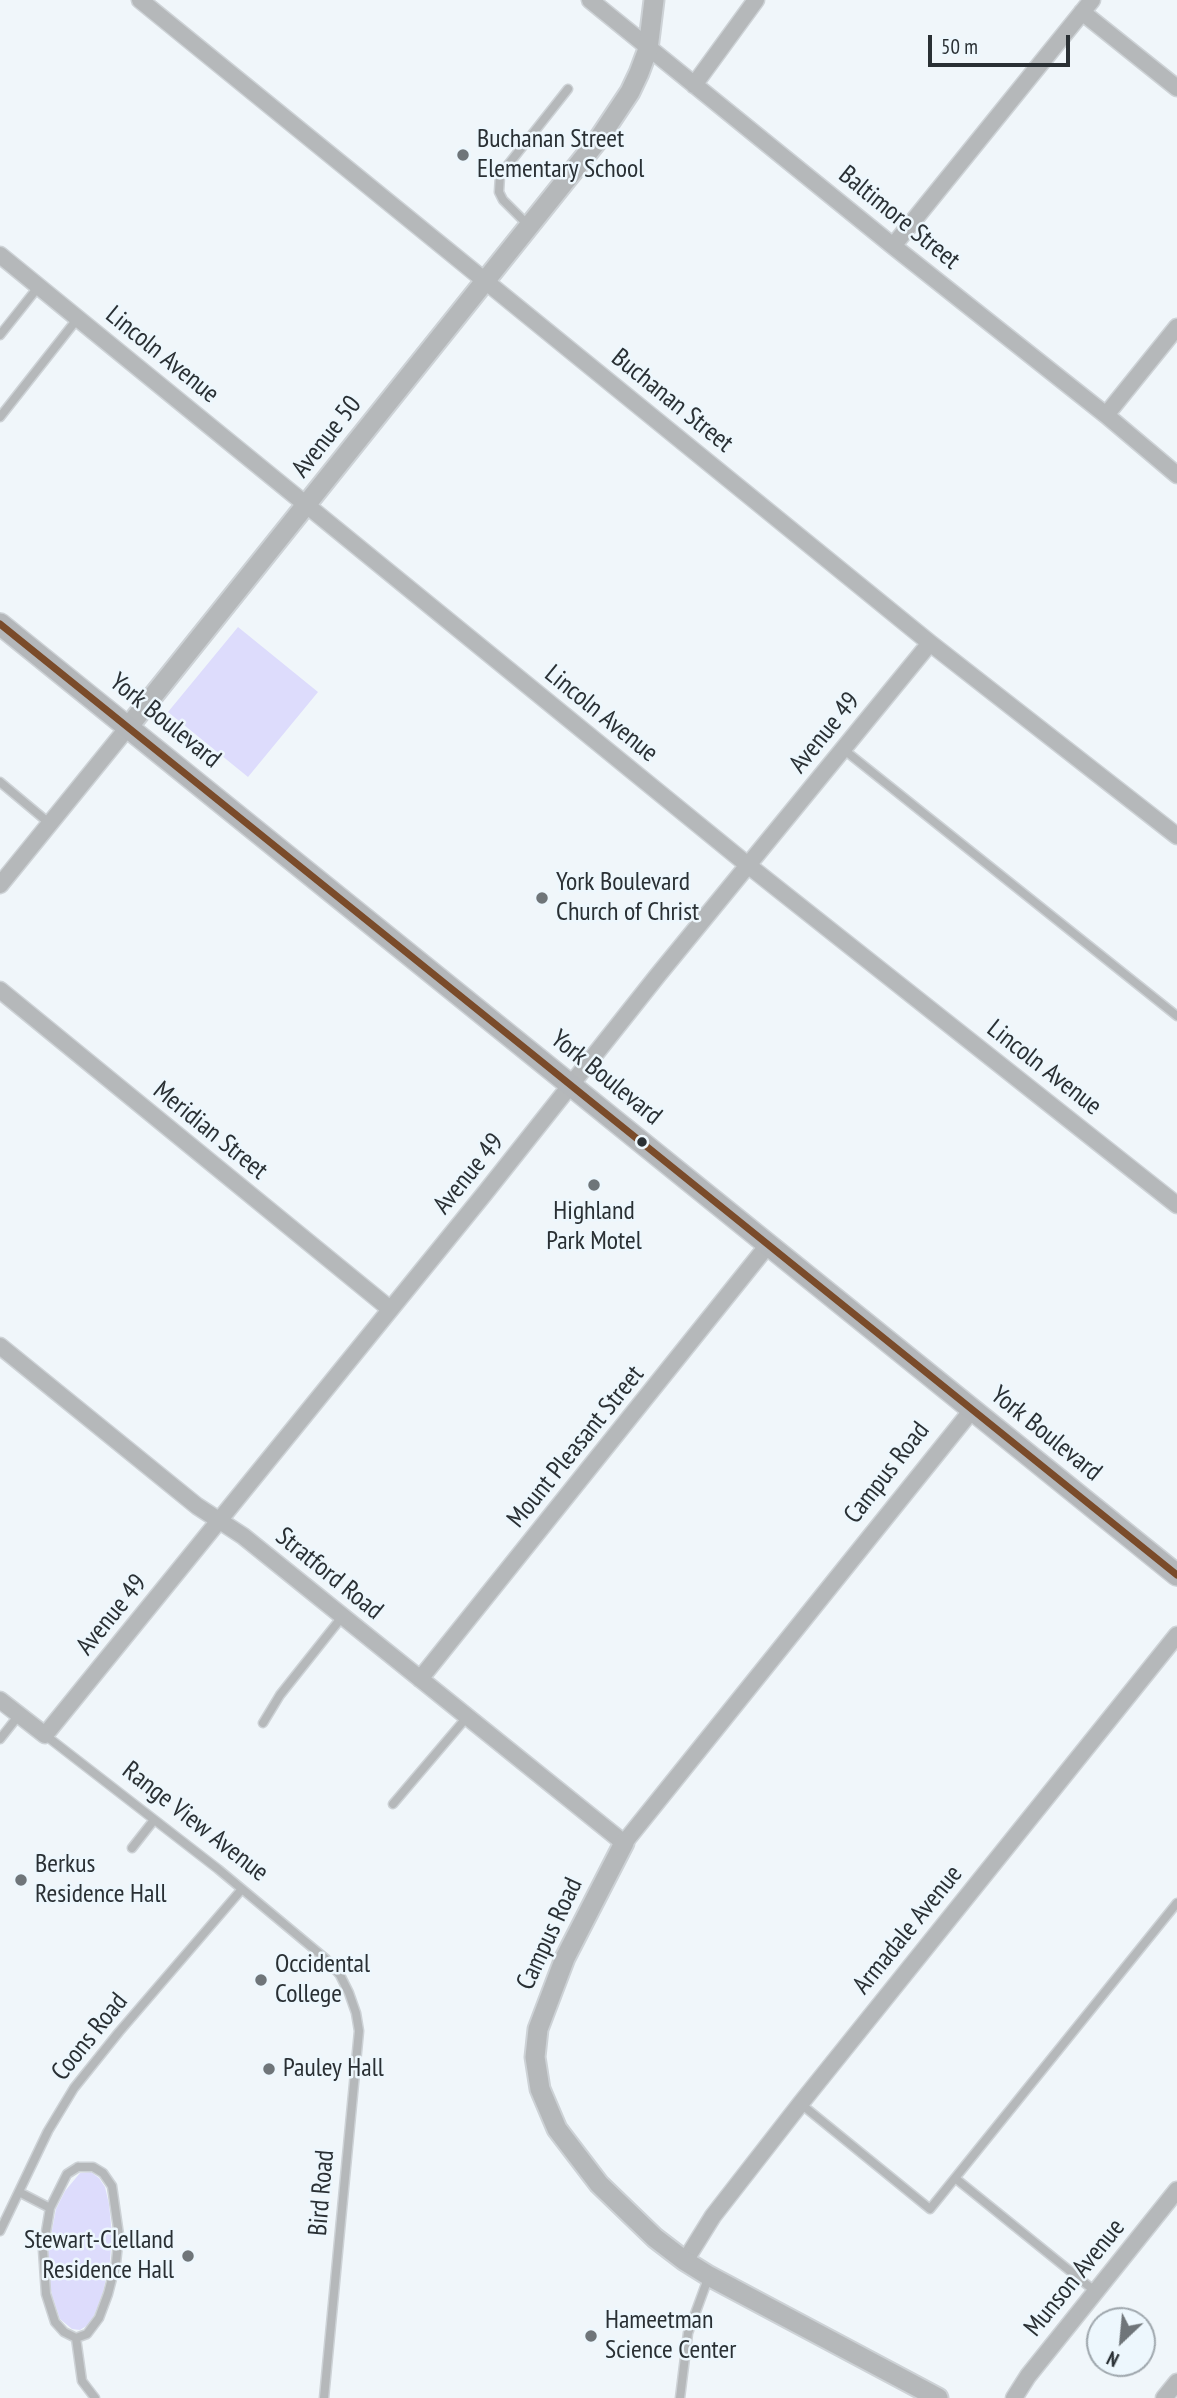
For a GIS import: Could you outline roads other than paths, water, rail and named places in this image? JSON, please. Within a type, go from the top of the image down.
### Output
[{"type":"main road","name":"York Boulevard","points":[[0,624],[1177,1574]]},
{"type":"street","name":"Buchanan Street","points":[[140,0],[930,643],[1177,836]]},
{"type":"street","name":"Baltimore Street","points":[[590,0],[1177,475]]},
{"type":"street","name":"Avenue 50","points":[[0,885],[598,140],[630,92],[648,49],[654,0]]},
{"type":"street","points":[[694,85],[756,0]]},
{"type":"street","points":[[893,246],[1087,6],[1177,89]]},
{"type":"street","name":"Lincoln Avenue","points":[[0,255],[749,866],[1177,1205]]},
{"type":"street","points":[[1106,415],[1177,327]]},
{"type":"street","name":"Avenue 49","points":[[45,1735],[658,975],[930,643]]},
{"type":"street","name":"Meridian Street","points":[[0,990],[390,1309]]},
{"type":"street","name":"Mount Pleasant Street","points":[[420,1679],[768,1245]]},
{"type":"street","name":"Stratford Road","points":[[0,1346],[198,1506],[243,1536],[624,1843]]},
{"type":"street","name":"Campus Road","points":[[938,2398],[709,2276],[655,2238],[599,2184],[557,2129],[540,2089],[535,2057],[538,2029],[548,1998],[565,1958],[624,1843],[972,1410]]},
{"type":"street","name":"Armadale Avenue","points":[[685,2261],[713,2216],[800,2104],[1177,1635]]},
{"type":"street","name":"Range View Avenue","points":[[0,1700],[45,1735]]},
{"type":"street","name":"Munson Avenue","points":[[1014,2398],[1028,2376],[1177,2190]]},
{"type":"street","points":[[1164,2398],[1177,2382]]},
{"type":"lane","points":[[529,226],[503,200],[499,192],[500,175],[568,89]]},
{"type":"lane","points":[[0,335],[39,286]]},
{"type":"lane","points":[[0,417],[78,318]]},
{"type":"lane","points":[[843,749],[1177,1016]]},
{"type":"lane","points":[[0,782],[49,823]]},
{"type":"lane","points":[[263,1723],[280,1695],[342,1616]]},
{"type":"lane","points":[[0,1739],[19,1715]]},
{"type":"lane","points":[[393,1804],[467,1717]]},
{"type":"lane","name":"Range View Avenue","points":[[45,1735],[242,1889],[326,1959],[341,1975],[349,1993]]},
{"type":"lane","points":[[132,1848],[154,1820]]},
{"type":"lane","name":"Coons Road","points":[[0,2231],[48,2131],[74,2088],[242,1889]]},
{"type":"lane","points":[[800,2104],[930,2209],[1177,1903]]},
{"type":"lane","name":"Bird Road","points":[[324,2398],[359,2031],[349,1993]]},
{"type":"lane","points":[[78,2167],[93,2168],[103,2173],[112,2186],[119,2235],[116,2263],[99,2318],[87,2334],[76,2338],[64,2332],[55,2322],[46,2294],[43,2250],[50,2208],[67,2174],[78,2167]]},
{"type":"lane","points":[[955,2178],[1096,2292]]},
{"type":"lane","points":[[19,2192],[50,2208]]},
{"type":"lane","points":[[680,2398],[688,2333],[709,2276]]},
{"type":"lane","points":[[76,2338],[82,2381],[95,2398]]},
{"type":"place","name":"Buchanan Street Elementary School","points":[[463,155]]},
{"type":"place","name":"York Boulevard Church of Christ","points":[[542,898]]},
{"type":"place","name":"Highland Park Motel","points":[[594,1185]]},
{"type":"place","name":"Berkus Residence Hall","points":[[21,1880]]},
{"type":"place","name":"Occidental College","points":[[261,1980]]},
{"type":"place","name":"Pauley Hall","points":[[269,2069]]},
{"type":"place","name":"Stewart-Clelland Residence Hall","points":[[188,2256]]},
{"type":"place","name":"Hameetman Science Center","points":[[591,2336]]}]
